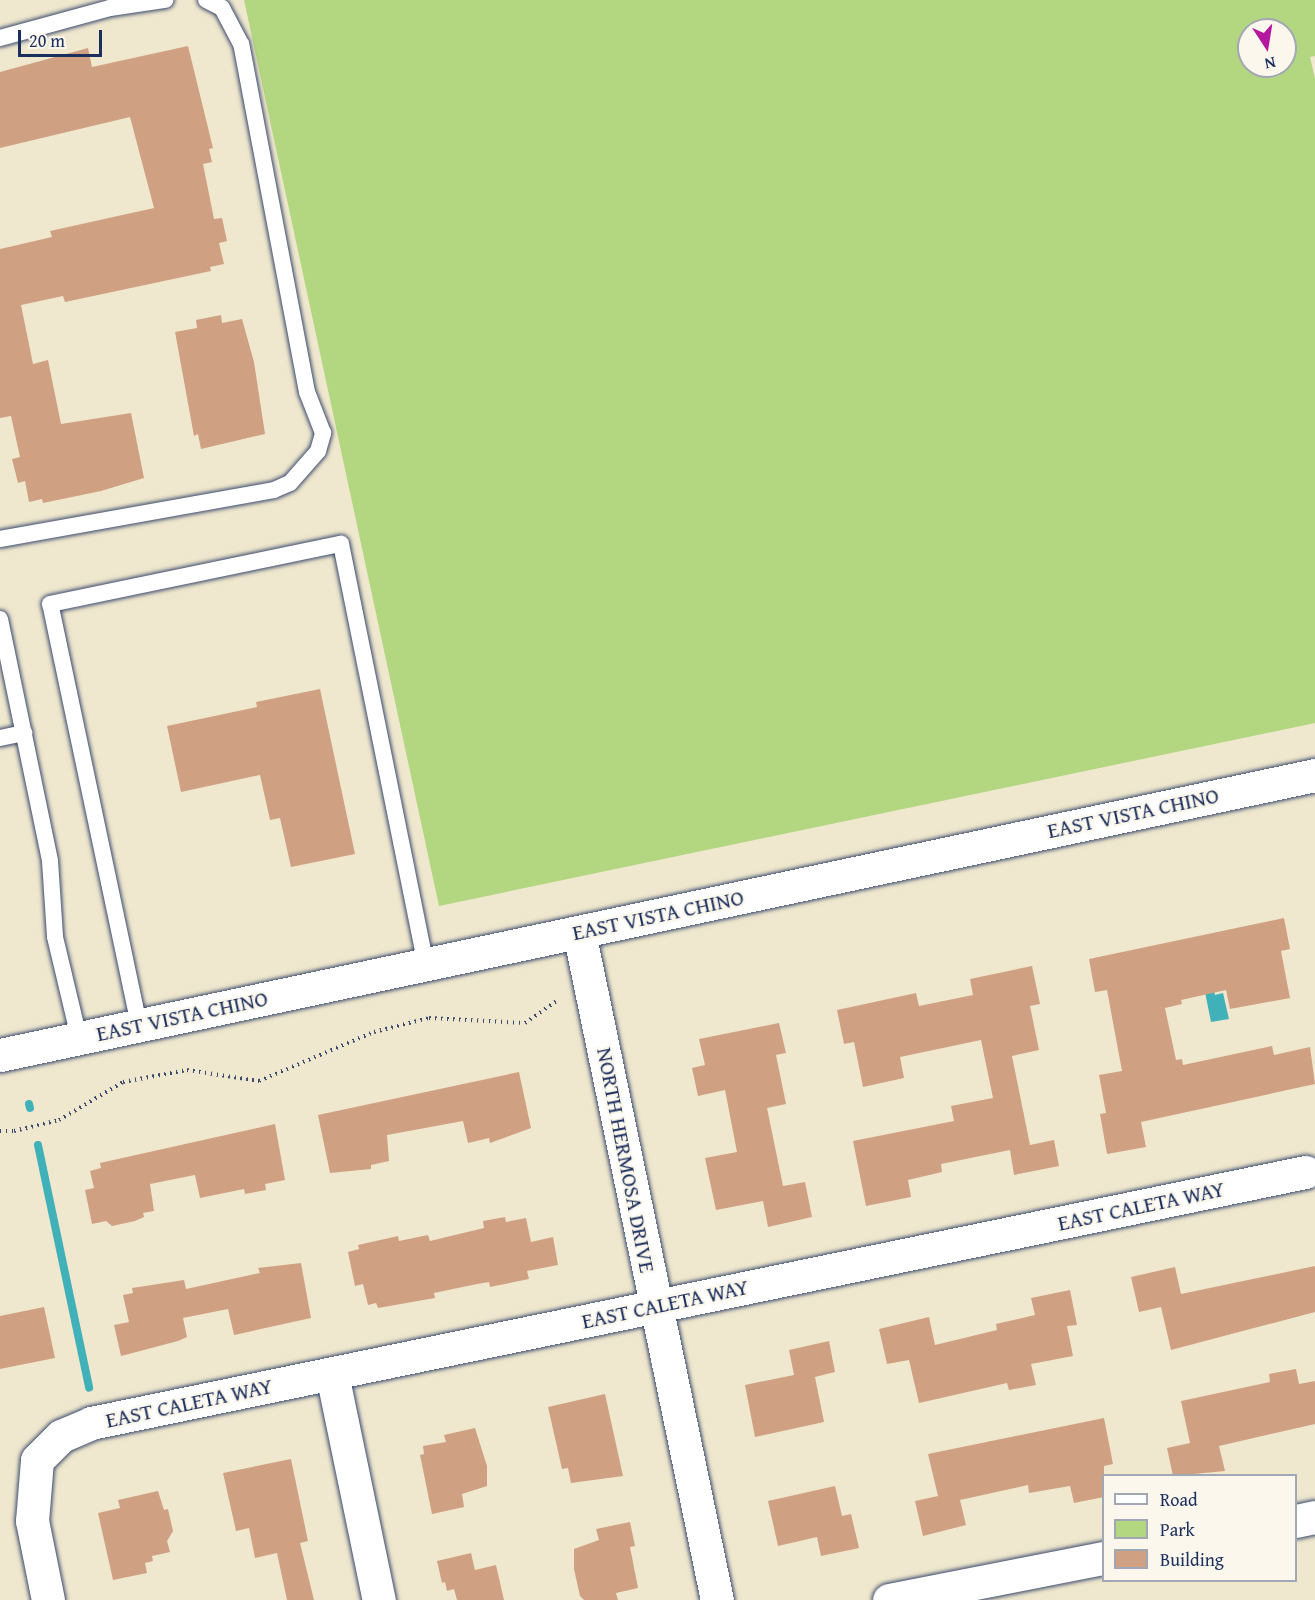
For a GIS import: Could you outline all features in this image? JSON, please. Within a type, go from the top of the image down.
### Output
[{"type":"street","name":"EAST VISTA CHINO","points":[[0,1055],[1315,775]]},
{"type":"street","name":"NORTH HERMOSA DRIVE","points":[[579,932],[717,1600]]},
{"type":"street","name":"EAST CALETA WAY","points":[[48,1600],[32,1521],[37,1461],[61,1436],[91,1423],[1305,1172]]},
{"type":"street","points":[[332,1374],[379,1600]]},
{"type":"street","points":[[1297,1521],[1315,1517]]},
{"type":"street","points":[[890,1600],[1102,1558]]},
{"type":"lane","points":[[0,38],[110,8],[165,0]]},
{"type":"lane","points":[[0,539],[274,490],[290,483],[318,451],[323,433],[307,392],[241,44],[222,9],[206,0]]},
{"type":"lane","points":[[139,1025],[50,604],[341,544],[426,964]]},
{"type":"lane","points":[[0,619],[4,663],[24,733],[50,861],[55,937],[79,1038]]},
{"type":"lane","points":[[0,738],[24,733]]},
{"type":"path","points":[[0,1131],[14,1131],[59,1120],[123,1082],[187,1070],[259,1081],[374,1032],[429,1018],[525,1023],[558,1000]]},
{"type":"green space","points":[[244,0],[1315,0],[1315,56],[1310,57],[1315,79],[1315,723],[439,906]]},
{"type":"water","points":[[1209,971],[1215,995],[1223,993],[1229,1019],[1211,1022],[1201,972]]},
{"type":"building","points":[[188,46],[213,148],[209,149],[212,162],[203,164],[214,219],[222,218],[227,241],[219,243],[224,264],[210,267],[211,271],[65,302],[63,296],[21,305],[33,364],[48,360],[61,424],[131,413],[144,478],[101,491],[43,503],[42,499],[29,502],[25,481],[18,483],[12,459],[20,457],[11,416],[0,418],[0,249],[52,237],[50,231],[154,208],[130,117],[0,148],[0,72],[88,48],[92,67]]},
{"type":"building","points":[[221,315],[222,323],[242,319],[254,362],[265,434],[201,449],[198,434],[194,436],[175,332],[197,328],[196,320]]},
{"type":"building","points":[[320,689],[355,854],[291,867],[280,818],[270,820],[260,775],[181,792],[167,726],[257,707],[256,702]]},
{"type":"building","points":[[1284,918],[1290,949],[1281,951],[1290,998],[1230,1009],[1226,990],[1181,1000],[1182,1004],[1165,1008],[1176,1060],[1182,1059],[1183,1065],[1272,1046],[1274,1055],[1310,1047],[1315,1084],[1141,1122],[1146,1147],[1107,1154],[1100,1114],[1106,1113],[1099,1075],[1122,1071],[1107,990],[1095,992],[1089,959]]},
{"type":"building","points":[[1032,966],[1040,1004],[1030,1006],[1039,1050],[1012,1056],[1030,1145],[1054,1140],[1059,1166],[1014,1175],[1010,1150],[941,1164],[942,1172],[908,1180],[911,1197],[866,1206],[853,1141],[954,1121],[951,1106],[993,1098],[981,1040],[900,1057],[904,1078],[863,1087],[854,1042],[844,1044],[837,1010],[916,993],[919,1006],[973,995],[970,979]]},
{"type":"building","points":[[779,1023],[786,1053],[776,1055],[786,1104],[767,1108],[783,1186],[805,1182],[812,1217],[768,1227],[763,1201],[716,1210],[705,1158],[737,1152],[725,1090],[698,1096],[692,1068],[705,1065],[699,1039]]},
{"type":"building","points":[[519,1072],[531,1128],[490,1143],[489,1138],[468,1143],[463,1121],[387,1135],[389,1161],[371,1165],[371,1169],[330,1173],[318,1115]]},
{"type":"building","points":[[275,1124],[285,1180],[265,1184],[266,1190],[245,1194],[244,1189],[200,1198],[195,1175],[150,1184],[154,1211],[143,1213],[144,1217],[135,1221],[112,1226],[106,1221],[92,1224],[85,1190],[94,1188],[90,1171],[101,1168],[100,1163]]},
{"type":"building","points":[[505,1217],[506,1222],[526,1218],[531,1242],[553,1237],[558,1265],[527,1271],[529,1279],[490,1287],[489,1282],[477,1284],[434,1293],[435,1298],[378,1308],[376,1303],[368,1305],[363,1284],[355,1286],[348,1252],[359,1249],[358,1245],[398,1236],[399,1241],[428,1235],[430,1241],[484,1228],[483,1221]]},
{"type":"building","points":[[301,1263],[311,1318],[234,1335],[228,1309],[183,1318],[187,1337],[121,1356],[114,1325],[129,1322],[123,1295],[133,1293],[132,1288],[184,1280],[186,1289],[260,1273],[258,1268]]},
{"type":"building","points":[[1315,1266],[1315,1312],[1171,1350],[1161,1307],[1139,1312],[1131,1277],[1175,1267],[1181,1294]]},
{"type":"building","points":[[1070,1290],[1077,1325],[1067,1326],[1073,1356],[1031,1364],[1036,1385],[1009,1390],[1007,1383],[919,1403],[909,1360],[887,1364],[879,1329],[929,1317],[935,1345],[997,1330],[996,1324],[1035,1315],[1031,1298]]},
{"type":"building","points":[[44,1307],[55,1358],[0,1369],[0,1316]]},
{"type":"building","points":[[829,1341],[835,1372],[815,1377],[824,1422],[755,1437],[745,1385],[794,1375],[789,1350]]},
{"type":"building","points":[[1296,1369],[1299,1384],[1315,1381],[1315,1424],[1219,1446],[1225,1471],[1173,1474],[1167,1448],[1190,1443],[1181,1401],[1270,1382],[1269,1374]]},
{"type":"building","points":[[605,1394],[623,1476],[571,1483],[568,1468],[562,1469],[548,1407]]},
{"type":"building","points":[[1104,1418],[1113,1464],[1104,1466],[1102,1497],[1074,1503],[1070,1486],[1029,1493],[1028,1485],[960,1500],[966,1525],[923,1536],[915,1501],[938,1496],[928,1454]]},
{"type":"building","points":[[475,1428],[487,1466],[487,1486],[462,1494],[464,1507],[432,1514],[420,1455],[424,1454],[423,1446],[446,1442],[444,1435]]},
{"type":"building","points":[[291,1459],[308,1541],[300,1543],[314,1600],[287,1600],[277,1553],[255,1558],[249,1528],[236,1531],[223,1473]]},
{"type":"building","points":[[835,1486],[842,1516],[851,1514],[859,1548],[821,1556],[817,1537],[778,1546],[768,1501]]},
{"type":"building","points":[[158,1491],[164,1510],[168,1509],[173,1531],[167,1541],[170,1552],[152,1556],[153,1561],[145,1563],[147,1573],[113,1580],[98,1513],[120,1508],[118,1500]]},
{"type":"building","points":[[630,1522],[635,1546],[630,1547],[638,1588],[616,1593],[618,1600],[584,1600],[580,1596],[574,1569],[574,1549],[599,1540],[596,1529]]},
{"type":"building","points":[[471,1553],[475,1570],[496,1565],[504,1600],[457,1600],[454,1589],[447,1591],[445,1582],[442,1583],[437,1561]]},
{"type":"waterway","points":[[29,1104],[30,1108]]},
{"type":"waterway","points":[[38,1145],[89,1388]]}]
